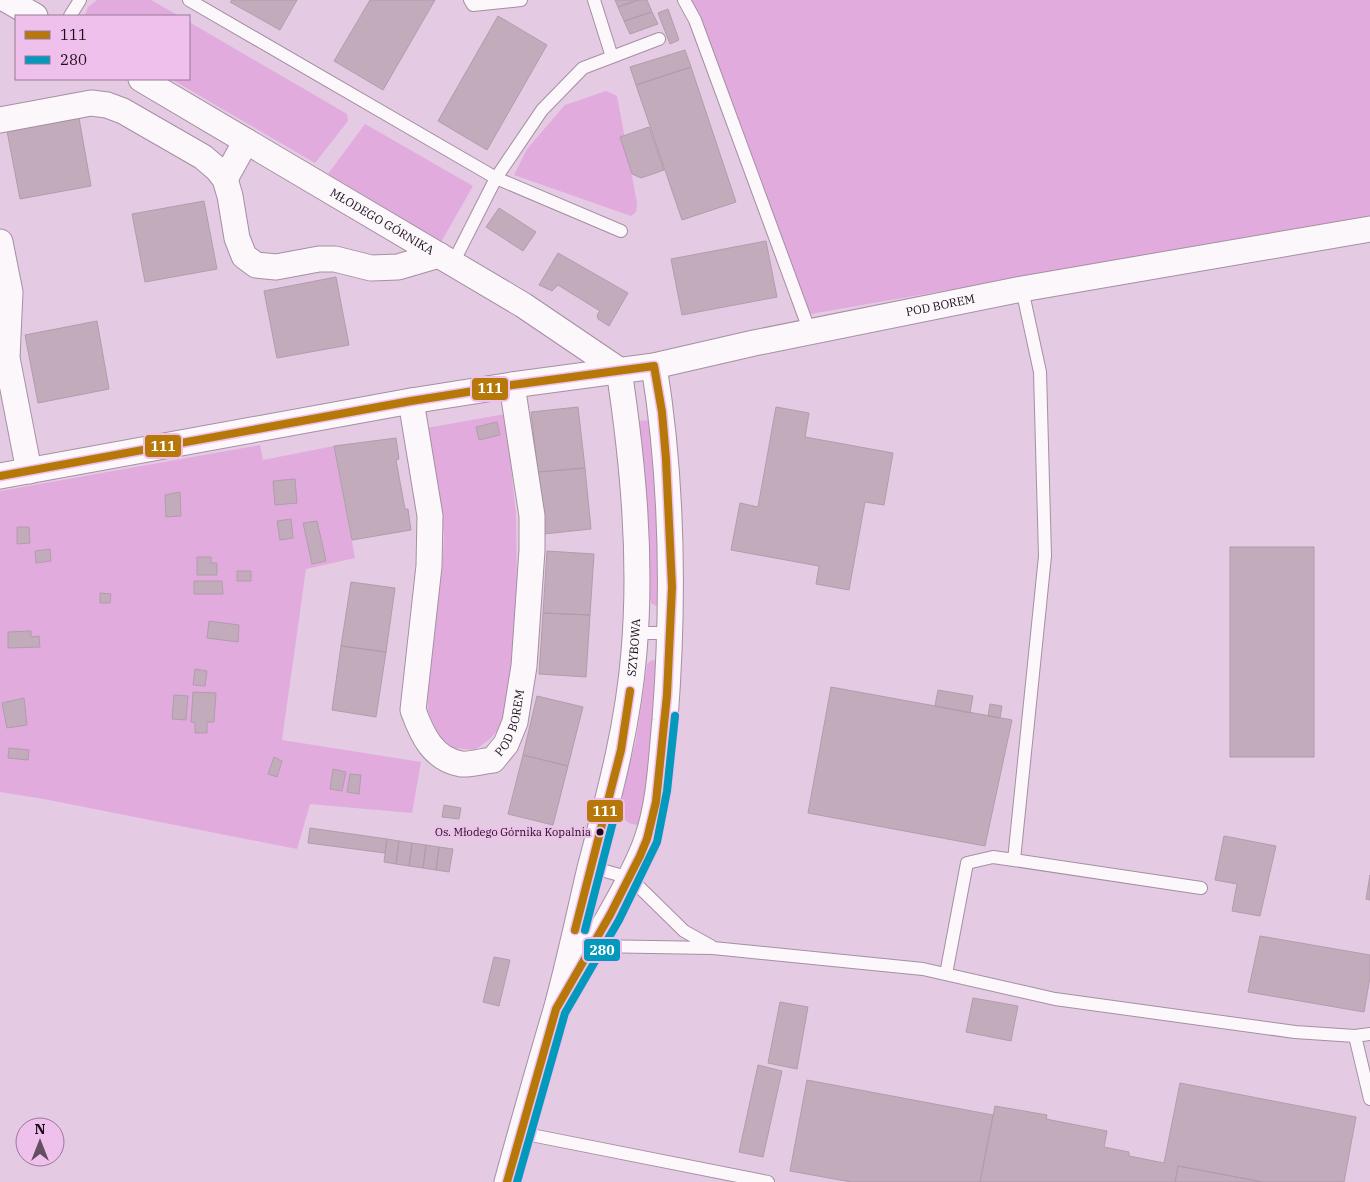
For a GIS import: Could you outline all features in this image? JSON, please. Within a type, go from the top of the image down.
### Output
[{"type":"street","points":[[7,0],[33,15]]},
{"type":"street","name":"MŁODEGO GÓRNIKA","points":[[143,80],[523,305],[619,370]]},
{"type":"street","points":[[0,120],[91,103],[107,104],[123,111],[204,157],[225,179],[230,196],[237,238],[244,256],[256,266],[276,267],[335,258],[372,268],[380,268],[446,259]]},
{"type":"street","points":[[225,179],[246,141]]},
{"type":"street","name":"POD BOREM","points":[[0,476],[411,401],[654,366],[1022,289],[1370,229]]},
{"type":"street","points":[[0,242],[10,292],[4,359],[29,471]]},
{"type":"street","name":"SZYBOWA","points":[[581,945],[610,916],[630,878],[647,839],[656,802],[667,695],[672,587],[666,459],[662,412],[654,366]]},
{"type":"street","name":"SZYBOWA","points":[[507,1182],[556,1009],[581,945],[591,867],[621,750],[629,702],[636,633],[637,553],[629,439],[619,370]]},
{"type":"street","name":"POD BOREM","points":[[411,401],[430,516],[429,566],[413,710],[421,733],[440,756],[462,764],[493,760],[506,744],[515,722],[524,666],[531,560],[532,516],[512,385]]},
{"type":"lane","points":[[71,15],[80,0]]},
{"type":"lane","points":[[189,0],[496,178],[621,231]]},
{"type":"lane","points":[[470,0],[473,5],[521,0]]},
{"type":"lane","points":[[594,0],[612,57]]},
{"type":"lane","points":[[684,0],[694,20],[810,332]]},
{"type":"lane","points":[[446,259],[496,178],[542,110],[583,68],[659,39]]},
{"type":"lane","points":[[1014,860],[1044,556],[1040,372],[1022,289]]},
{"type":"lane","points":[[636,633],[669,633]]},
{"type":"lane","points":[[946,974],[967,863],[993,857],[1201,888]]},
{"type":"lane","points":[[591,867],[630,878],[684,931],[713,948]]},
{"type":"lane","points":[[581,945],[713,948],[923,969],[1055,999],[1295,1032],[1355,1036],[1370,1034]]},
{"type":"lane","points":[[1355,1036],[1370,1099]]},
{"type":"lane","points":[[521,1133],[768,1182]]},
{"type":"shaded area","points":[[97,0],[151,0],[177,15],[85,15],[88,7]]},
{"type":"shaded area","points":[[685,0],[1370,0],[1370,216],[805,315]]},
{"type":"shaded area","points":[[190,23],[347,114],[348,121],[315,163],[173,80],[190,80]]},
{"type":"shaded area","points":[[606,91],[617,96],[637,203],[636,212],[631,216],[514,175],[527,149],[565,105]]},
{"type":"shaded area","points":[[365,124],[473,186],[441,242],[328,174]]},
{"type":"shaded area","points":[[505,414],[516,514],[517,590],[509,700],[502,725],[491,738],[475,750],[454,748],[438,735],[428,711],[427,684],[442,570],[444,536],[427,428]]},
{"type":"shaded area","points":[[651,420],[656,468],[660,606],[651,603],[650,599],[649,551],[638,421]]},
{"type":"shaded area","points":[[260,445],[263,460],[334,446],[355,558],[306,569],[282,740],[421,762],[412,813],[310,804],[297,849],[0,792],[0,491]]},
{"type":"shaded area","points":[[652,660],[658,661],[661,685],[641,824],[635,825],[624,818],[621,806],[636,740],[647,664]]},
{"type":"building","points":[[232,0],[297,0],[280,30],[230,2]]},
{"type":"building","points":[[370,0],[435,0],[383,90],[334,61]]},
{"type":"building","points":[[615,0],[638,0],[618,7]]},
{"type":"building","points":[[638,0],[647,0],[652,12],[624,21],[618,7]]},
{"type":"building","points":[[668,9],[679,40],[670,44],[658,13]]},
{"type":"building","points":[[652,12],[658,24],[630,34],[624,21]]},
{"type":"building","points":[[498,16],[547,45],[487,150],[438,121]]},
{"type":"building","points":[[685,50],[691,67],[636,85],[630,67]]},
{"type":"building","points":[[691,67],[736,202],[682,220],[636,85]]},
{"type":"building","points":[[79,118],[91,186],[20,199],[7,131]]},
{"type":"building","points":[[649,127],[664,170],[641,178],[632,174],[620,137]]},
{"type":"building","points":[[204,201],[217,269],[145,282],[132,214]]},
{"type":"building","points":[[499,208],[536,232],[523,251],[486,227]]},
{"type":"building","points":[[766,241],[777,297],[682,315],[671,259]]},
{"type":"building","points":[[558,253],[628,293],[609,326],[598,319],[597,315],[600,311],[558,285],[552,291],[539,285]]},
{"type":"building","points":[[336,277],[349,345],[277,358],[264,291]]},
{"type":"building","points":[[97,321],[109,389],[38,403],[25,335]]},
{"type":"building","points":[[578,407],[585,468],[538,472],[531,412]]},
{"type":"building","points":[[776,407],[809,413],[805,437],[893,453],[884,505],[865,502],[849,590],[816,584],[819,566],[731,550],[740,503],[758,507]]},
{"type":"building","points":[[497,422],[500,435],[479,440],[476,427]]},
{"type":"building","points":[[396,438],[399,459],[396,460],[411,530],[352,540],[334,446]]},
{"type":"building","points":[[585,468],[591,529],[544,534],[538,472]]},
{"type":"building","points":[[295,479],[297,503],[275,505],[273,481]]},
{"type":"building","points":[[180,492],[181,516],[166,517],[165,495]]},
{"type":"building","points":[[291,519],[293,538],[280,540],[277,521]]},
{"type":"building","points":[[317,521],[326,561],[312,564],[303,523]]},
{"type":"building","points":[[17,527],[29,527],[30,543],[17,544]]},
{"type":"building","points":[[1230,547],[1314,547],[1314,757],[1230,757]]},
{"type":"building","points":[[50,549],[51,561],[36,563],[35,551]]},
{"type":"building","points":[[547,551],[594,554],[590,615],[543,613]]},
{"type":"building","points":[[197,557],[211,557],[211,563],[217,563],[217,575],[197,575]]},
{"type":"building","points":[[237,571],[251,571],[251,581],[237,581]]},
{"type":"building","points":[[194,581],[222,581],[223,594],[194,594]]},
{"type":"building","points":[[351,582],[395,588],[386,652],[341,646]]},
{"type":"building","points":[[100,593],[111,594],[110,603],[100,603]]},
{"type":"building","points":[[543,613],[590,615],[586,677],[539,674]]},
{"type":"building","points":[[209,621],[239,625],[238,642],[207,638]]},
{"type":"building","points":[[31,631],[31,637],[39,636],[40,647],[8,648],[8,632]]},
{"type":"building","points":[[341,646],[386,652],[376,717],[332,710]]},
{"type":"building","points":[[195,669],[207,671],[205,686],[193,685]]},
{"type":"building","points":[[831,687],[1012,720],[985,846],[808,813]]},
{"type":"building","points":[[938,690],[973,696],[970,713],[935,706]]},
{"type":"building","points":[[193,692],[216,693],[214,722],[207,722],[207,733],[195,733],[195,723],[191,722]]},
{"type":"building","points":[[174,695],[188,696],[186,720],[172,719]]},
{"type":"building","points":[[537,696],[583,707],[568,766],[523,755]]},
{"type":"building","points":[[24,698],[27,725],[7,728],[2,703]]},
{"type":"building","points":[[990,704],[1002,706],[1000,718],[988,716]]},
{"type":"building","points":[[9,748],[29,750],[28,760],[8,758]]},
{"type":"building","points":[[523,755],[568,766],[553,825],[508,814]]},
{"type":"building","points":[[274,757],[282,761],[277,777],[268,774]]},
{"type":"building","points":[[333,769],[346,772],[342,791],[330,789]]},
{"type":"building","points":[[350,774],[361,775],[359,794],[347,792]]},
{"type":"building","points":[[444,805],[461,808],[459,819],[442,817]]},
{"type":"building","points":[[310,828],[387,839],[385,853],[308,843]]},
{"type":"building","points":[[1224,836],[1276,846],[1260,916],[1232,911],[1237,884],[1215,880]]},
{"type":"building","points":[[387,839],[399,841],[396,864],[384,862]]},
{"type":"building","points":[[399,841],[412,843],[409,866],[396,864]]},
{"type":"building","points":[[412,843],[426,845],[423,868],[409,866]]},
{"type":"building","points":[[426,845],[439,847],[436,870],[423,868]]},
{"type":"building","points":[[439,847],[453,849],[449,872],[436,870]]},
{"type":"building","points":[[1370,875],[1370,900],[1366,899]]},
{"type":"building","points":[[1260,936],[1370,955],[1370,977],[1364,1012],[1248,992]]},
{"type":"building","points":[[494,957],[510,960],[499,1006],[483,1002]]},
{"type":"building","points":[[973,998],[1018,1006],[1011,1041],[966,1032]]},
{"type":"building","points":[[780,1002],[808,1007],[797,1069],[768,1063]]},
{"type":"building","points":[[758,1065],[782,1071],[763,1157],[739,1152]]},
{"type":"building","points":[[807,1080],[993,1115],[980,1182],[851,1182],[790,1171]]},
{"type":"building","points":[[1180,1083],[1356,1117],[1344,1182],[1263,1182],[1178,1166],[1175,1182],[980,1182],[995,1106],[1047,1115],[1046,1119],[1107,1131],[1104,1147],[1129,1152],[1129,1156],[1164,1163]]},
{"type":"building","points":[[1178,1166],[1263,1182],[1175,1182]]},
{"type":"transit line","name":"111","points":[[0,476],[411,401],[654,366]]},
{"type":"transit line","name":"111","points":[[507,1182],[556,1009],[610,915],[640,856],[647,839],[656,802],[667,695],[672,587],[666,459],[662,412],[654,366]]},
{"type":"transit line","name":"111","points":[[575,930],[621,750],[630,691]]},
{"type":"transit line","name":"280","points":[[517,1182],[565,1013],[619,920],[657,842],[667,791],[675,716]]},
{"type":"transit line","name":"280","points":[[585,930],[617,806]]},
{"type":"place","name":"Os. Młodego Górnika Kopalnia","points":[[600,832]]}]
